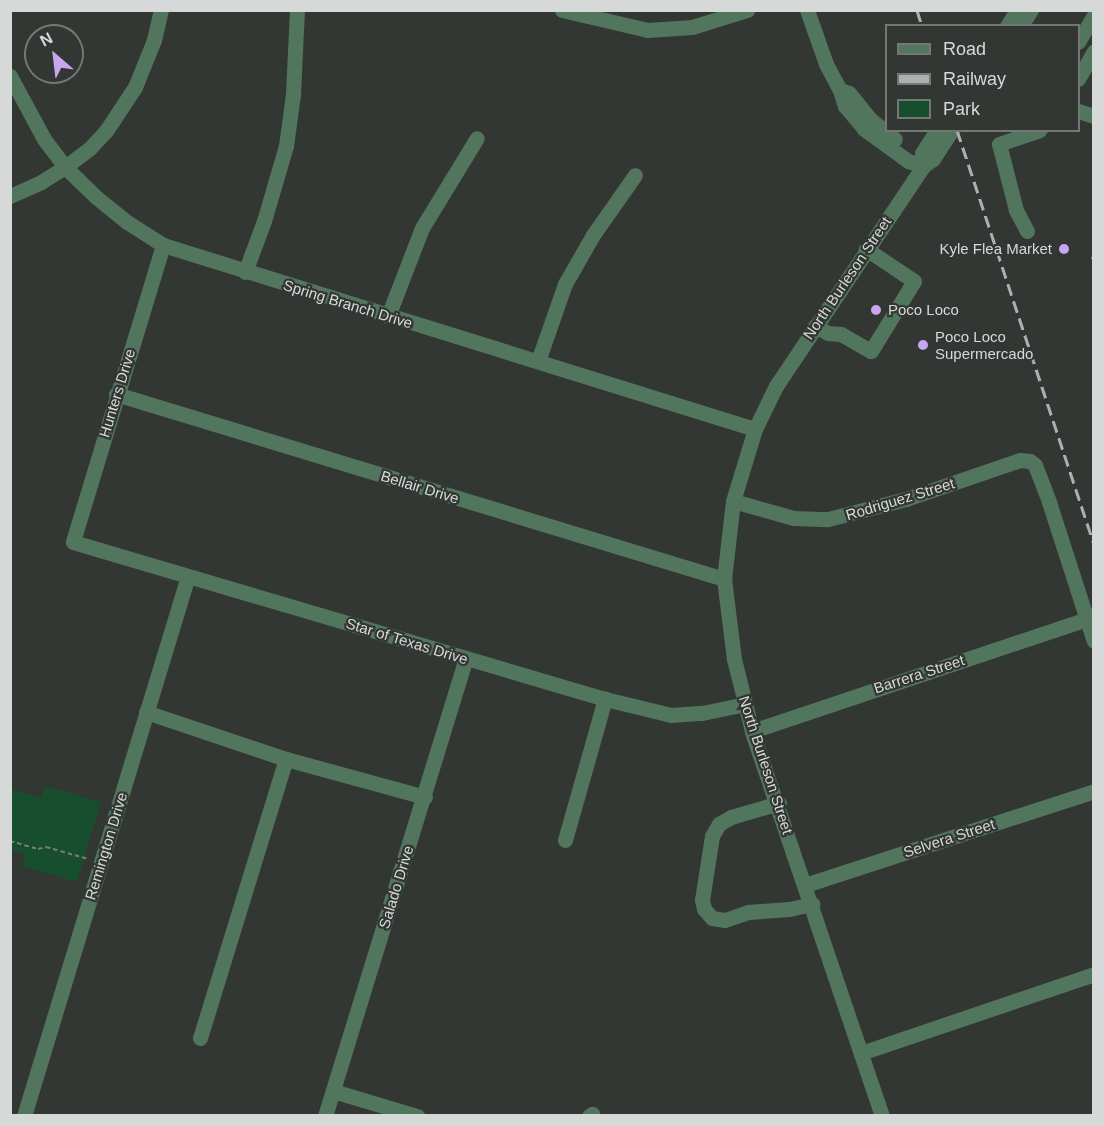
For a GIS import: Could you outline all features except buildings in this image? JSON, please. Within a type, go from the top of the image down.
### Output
[{"type":"street","points":[[10,196],[41,182],[65,167],[90,148],[106,131],[135,87],[154,40],[161,10]]},
{"type":"street","points":[[245,272],[264,221],[286,146],[293,94],[297,10]]},
{"type":"street","points":[[562,10],[613,16],[648,30],[709,23],[747,10]]},
{"type":"street","points":[[807,10],[826,64],[840,90],[842,102],[864,129],[908,161],[923,166]]},
{"type":"street","points":[[1008,24],[1017,10]]},
{"type":"street","points":[[1022,24],[1031,10]]},
{"type":"street","points":[[1080,39],[1094,15]]},
{"type":"street","points":[[1080,76],[1093,54]]},
{"type":"street","name":"Spring Branch Drive","points":[[10,76],[44,139],[65,167],[111,210],[163,245],[755,429]]},
{"type":"street","name":"North Burleson Street","points":[[923,166],[922,153],[936,132]]},
{"type":"street","name":"North Burleson Street","points":[[882,1116],[752,731],[734,659],[724,579],[734,501],[755,429],[776,386],[923,166],[933,159],[951,132]]},
{"type":"street","points":[[1028,231],[1016,210],[999,144],[1036,132]]},
{"type":"street","points":[[388,316],[422,228],[477,138]]},
{"type":"street","points":[[538,361],[565,284],[593,235],[635,175]]},
{"type":"street","name":"Hunters Drive","points":[[73,542],[163,245]]},
{"type":"street","points":[[815,326],[828,333],[842,334],[871,351],[914,281],[866,249]]},
{"type":"street","name":"Bellair Drive","points":[[116,394],[724,579]]},
{"type":"street","name":"Rodriguez Street","points":[[734,501],[794,518],[828,519],[851,515],[1020,460],[1030,460],[1035,465],[1049,502],[1086,619]]},
{"type":"street","name":"Star of Texas Drive","points":[[73,542],[466,659],[605,699],[671,715],[702,713],[745,704]]},
{"type":"street","name":"Remington Drive","points":[[24,1116],[188,576]]},
{"type":"street","points":[[1086,619],[1094,640]]},
{"type":"street","name":"Barrera Street","points":[[752,731],[1086,619]]},
{"type":"street","name":"Salado Drive","points":[[325,1116],[466,659]]},
{"type":"street","points":[[565,840],[605,699]]},
{"type":"street","points":[[146,712],[286,759],[425,797]]},
{"type":"street","points":[[200,1038],[286,759]]},
{"type":"street","name":"Selvera Street","points":[[805,885],[1094,791]]},
{"type":"street","points":[[778,803],[719,824],[712,836],[702,900],[704,909],[711,918],[725,920],[748,912],[789,909],[812,904]]},
{"type":"street","points":[[861,1053],[1094,974]]},
{"type":"street","points":[[333,1091],[417,1116]]},
{"type":"path","points":[[10,841],[38,849],[46,847],[93,860]]},
{"type":"green space","points":[[45,786],[101,802],[77,882],[22,866],[25,854],[11,850],[11,789],[41,798]]},
{"type":"railway","points":[[917,10],[921,24]]},
{"type":"railway","points":[[958,132],[1094,545]]},
{"type":"place","name":"Kyle Flea Market","points":[[1064,249]]},
{"type":"place","name":"Poco Loco","points":[[876,310]]},
{"type":"place","name":"Poco Loco Supermercado","points":[[923,345]]}]
